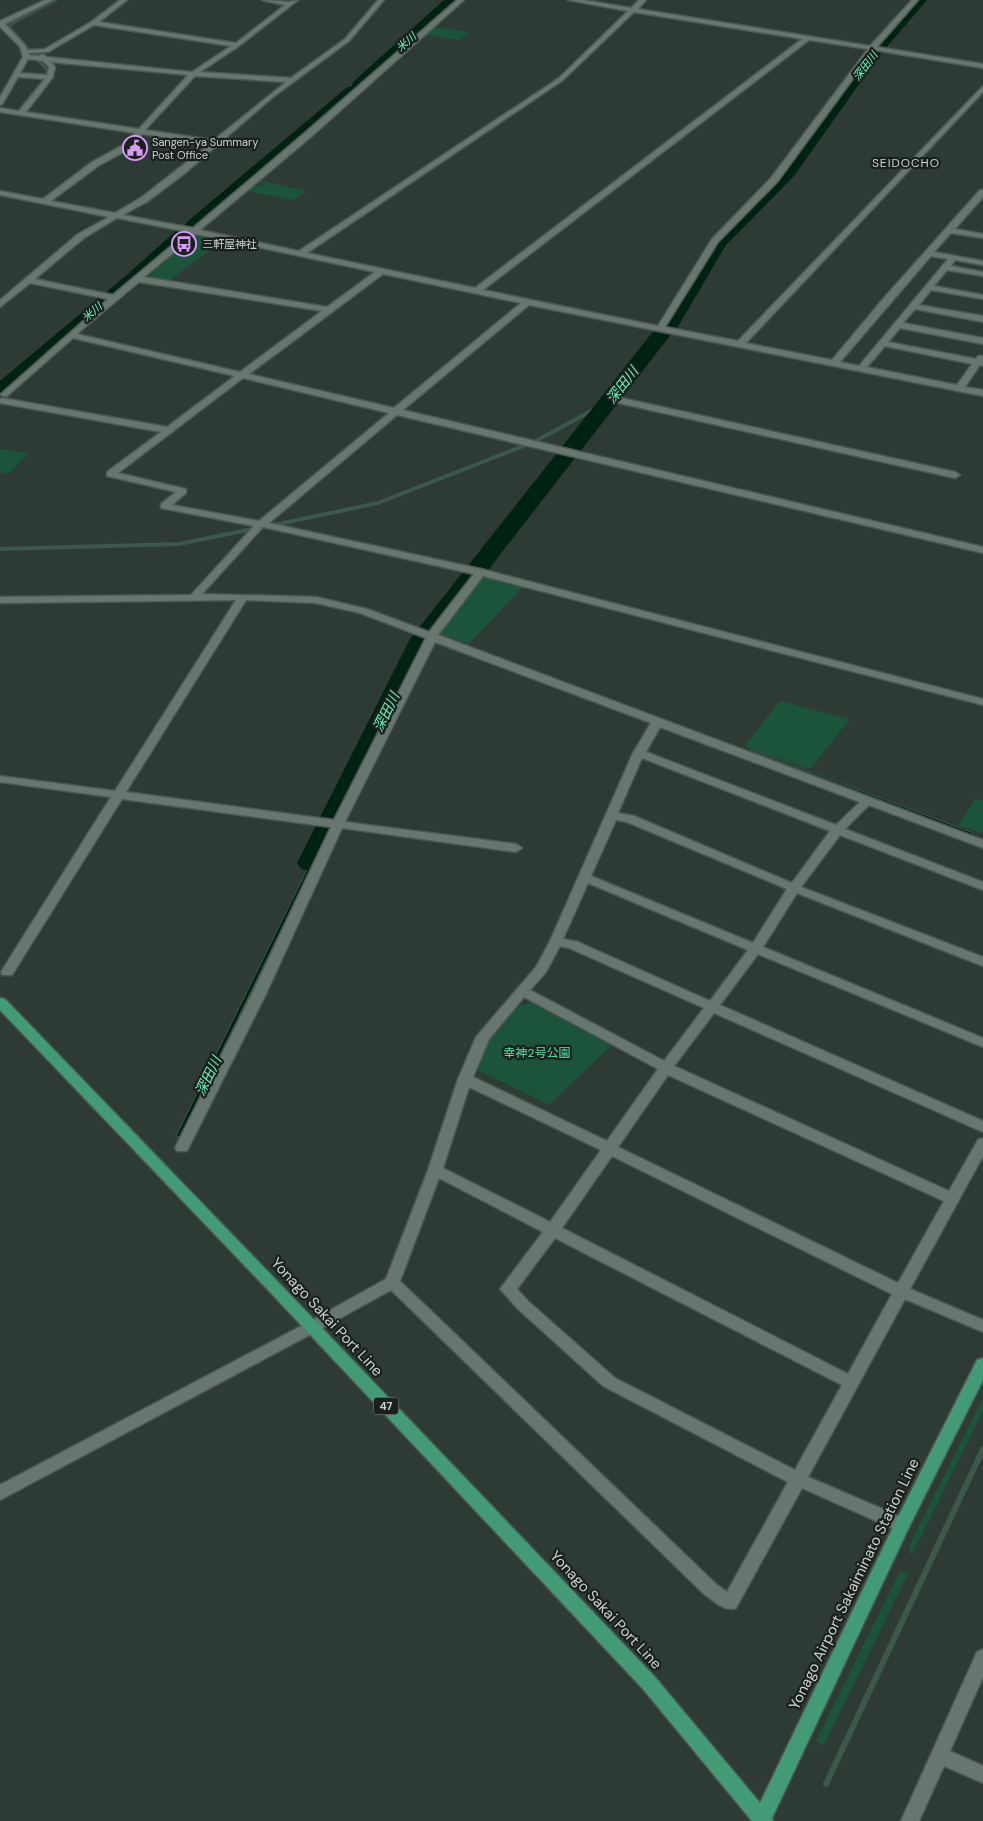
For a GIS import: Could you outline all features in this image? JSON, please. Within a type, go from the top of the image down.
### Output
[{"type":"main road","name":"Yonago Sakai Port Line","points":[[0,1002],[649,1683],[763,1820]]},
{"type":"main road","name":"Yonago Airport Sakaiminato Station Line","points":[[763,1820],[902,1525],[983,1364]]},
{"type":"street","points":[[50,0],[0,24],[26,54],[46,59],[193,74],[291,80]]},
{"type":"street","points":[[26,54],[46,51],[92,23],[124,0]]},
{"type":"street","points":[[266,0],[293,2]]},
{"type":"street","points":[[0,304],[81,236],[118,216],[159,188],[217,143],[291,80],[347,40],[381,0]]},
{"type":"street","points":[[2,397],[71,335],[195,231],[461,0]]},
{"type":"street","points":[[571,0],[983,66]]},
{"type":"street","points":[[301,253],[561,79],[643,0]]},
{"type":"street","points":[[660,329],[715,241],[774,180],[872,48],[915,0]]},
{"type":"street","points":[[46,201],[95,164],[128,146],[168,99],[193,74],[236,45],[293,2]]},
{"type":"street","points":[[92,23],[236,45]]},
{"type":"street","points":[[477,291],[808,38]]},
{"type":"street","points":[[21,113],[50,77],[52,71],[46,59],[37,52]]},
{"type":"street","points":[[0,103],[18,75],[26,54]]},
{"type":"street","points":[[18,75],[50,77]]},
{"type":"street","points":[[740,344],[983,88]]},
{"type":"street","points":[[0,110],[217,143]]},
{"type":"street","points":[[834,363],[983,192]]},
{"type":"street","points":[[0,193],[195,231],[527,302],[983,393]]},
{"type":"street","points":[[950,230],[983,236]]},
{"type":"street","points":[[928,253],[983,264]]},
{"type":"street","points":[[861,369],[953,258]]},
{"type":"street","points":[[944,267],[983,274]]},
{"type":"street","points":[[381,271],[110,474],[183,491],[164,506],[261,524],[481,572],[983,702]]},
{"type":"street","points":[[139,279],[329,310]]},
{"type":"street","points":[[28,280],[115,298]]},
{"type":"street","points":[[928,287],[983,298]]},
{"type":"street","points":[[195,596],[261,524],[527,302]]},
{"type":"street","points":[[913,306],[983,319]]},
{"type":"street","points":[[898,325],[983,341]]},
{"type":"street","points":[[71,335],[983,550]]},
{"type":"street","points":[[882,343],[981,360],[959,388]]},
{"type":"street","points":[[2,397],[167,430]]},
{"type":"street","points":[[617,400],[955,475]]},
{"type":"street","points":[[182,1148],[259,994],[338,824],[432,636],[481,572]]},
{"type":"street","points":[[0,600],[79,600],[195,596],[243,597],[316,600],[363,611],[983,844]]},
{"type":"street","points":[[6,972],[243,597]]},
{"type":"street","points":[[0,1493],[310,1328],[392,1282],[435,1170],[465,1079],[483,1037],[541,969],[556,941],[639,753],[658,721]]},
{"type":"street","points":[[639,753],[983,886]]},
{"type":"street","points":[[0,779],[516,848]]},
{"type":"street","points":[[868,800],[838,829],[794,888],[754,949],[666,1068],[552,1231],[508,1289],[523,1305],[609,1382],[797,1480],[902,1525]]},
{"type":"street","points":[[611,815],[630,819],[794,888],[983,962]]},
{"type":"street","points":[[584,877],[983,1043]]},
{"type":"street","points":[[556,941],[574,945],[983,1127]]},
{"type":"street","points":[[522,991],[666,1068],[953,1199]]},
{"type":"street","points":[[465,1079],[748,1215],[902,1292],[983,1326]]},
{"type":"street","points":[[392,1282],[703,1582],[730,1603],[983,1143]]},
{"type":"street","points":[[435,1170],[852,1383]]},
{"type":"street","points":[[910,1821],[983,1657]]},
{"type":"street","points":[[940,1755],[983,1775]]},
{"type":"green space","points":[[433,27],[470,32],[459,40],[424,35]]},
{"type":"green space","points":[[257,180],[307,191],[292,200],[246,191],[253,185],[262,186],[265,184],[256,182]]},
{"type":"green space","points":[[195,235],[220,239],[210,247],[213,248],[167,282],[146,278],[181,245]]},
{"type":"green space","points":[[0,450],[28,453],[9,474],[0,472]]},
{"type":"green space","points":[[484,576],[523,587],[469,644],[437,633],[478,577]]},
{"type":"green space","points":[[780,701],[850,719],[810,769],[746,747],[745,745]]},
{"type":"green space","points":[[975,799],[983,801],[983,830],[981,833],[958,825]]},
{"type":"green space","name":"幸神2号公園","points":[[532,1003],[611,1046],[549,1105],[477,1070],[488,1039],[519,1006]]},
{"type":"green space","points":[[983,1397],[983,1411],[911,1556],[909,1546]]},
{"type":"green space","points":[[900,1571],[908,1574],[824,1745],[816,1741]]},
{"type":"water","points":[[751,749],[973,833],[972,835]]},
{"type":"water","points":[[327,829],[330,830],[180,1137],[176,1136]]},
{"type":"waterway","points":[[21,108],[47,76],[47,70],[9,27],[14,22],[56,0]]},
{"type":"waterway","name":"米川","points":[[359,85],[453,0]]},
{"type":"waterway","name":"深田川","points":[[669,326],[719,242],[788,172],[874,53],[920,0]]},
{"type":"waterway","name":"米川","points":[[193,226],[352,91]]},
{"type":"waterway","name":"米川","points":[[0,391],[136,277],[183,234]]},
{"type":"waterway","name":"深田川","points":[[311,863],[422,639],[662,333]]},
{"type":"waterway","points":[[269,526],[378,503],[536,441],[613,399]]},
{"type":"waterway","points":[[0,549],[179,544],[258,528]]},
{"type":"waterway","points":[[826,1784],[983,1449]]},
{"type":"place","name":"Sangen-ya Summary Post Office","points":[[135,148]]},
{"type":"place","name":"三軒屋神社","points":[[184,244]]},
{"type":"district","name":"SEIDOCHO","points":[[906,163]]}]
